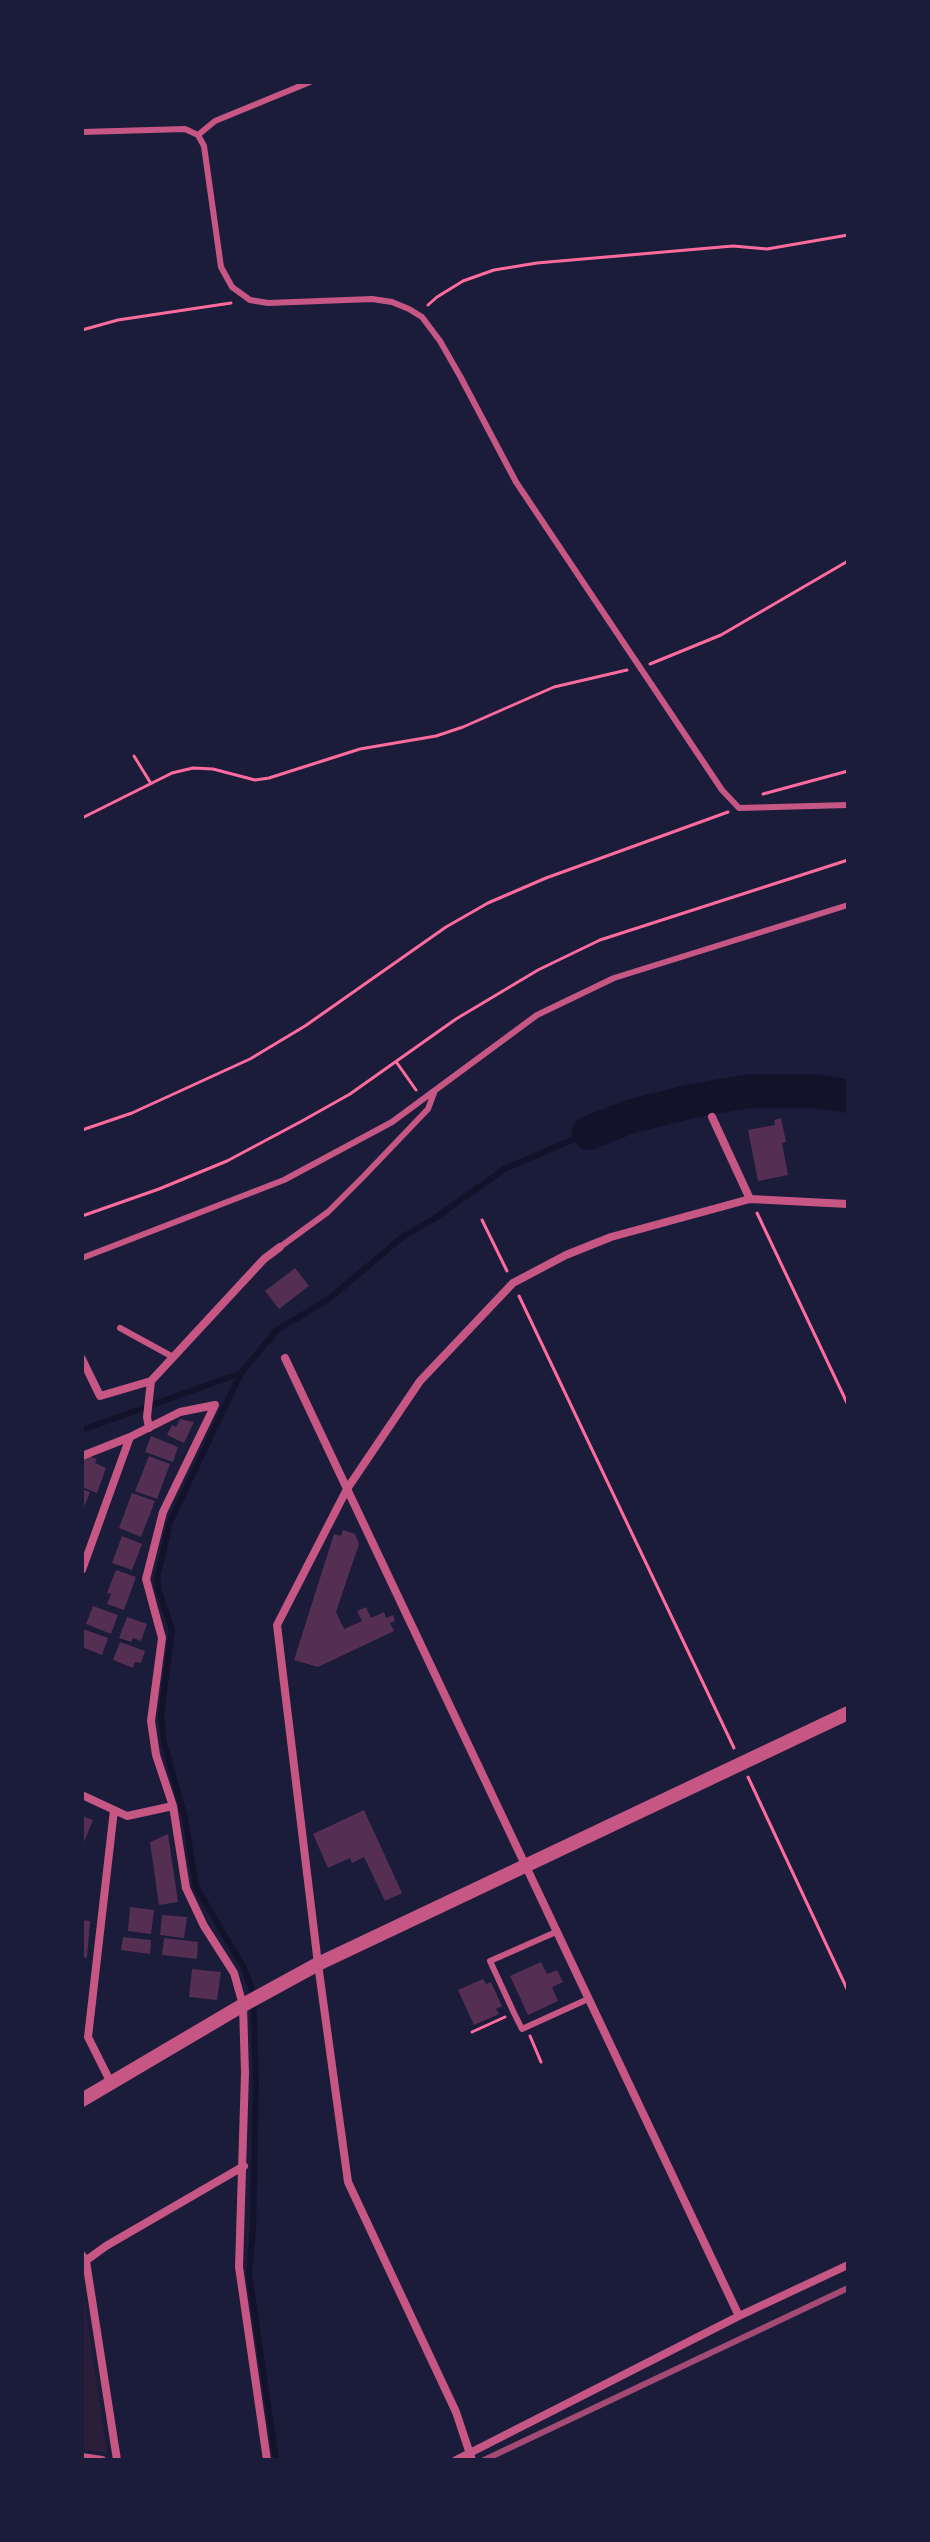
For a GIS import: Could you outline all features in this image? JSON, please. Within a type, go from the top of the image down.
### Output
[{"type":"street","points":[[712,1117],[750,1199]]},
{"type":"street","points":[[471,2457],[456,2412],[348,2182],[277,1625],[347,1489],[420,1381],[513,1283],[566,1255],[611,1237],[750,1199],[848,1204]]},
{"type":"street","points":[[149,1428],[150,1384],[264,1259],[280,1247]]},
{"type":"street","points":[[285,1358],[739,2316]]},
{"type":"street","points":[[82,1359],[100,1396],[150,1384]]},
{"type":"street","points":[[82,1456],[180,1412],[215,1405],[163,1512],[146,1579],[162,1638],[151,1721],[156,1755],[173,1806],[186,1888],[204,1926],[234,1973],[243,2005],[244,2166],[239,2267],[267,2460]]},
{"type":"street","points":[[82,1570],[130,1437]]},
{"type":"street","points":[[82,2100],[318,1964],[848,1713]]},
{"type":"street","points":[[82,1795],[127,1816],[173,1806]]},
{"type":"street","points":[[111,2083],[88,2037],[114,1810]]},
{"type":"street","points":[[117,2460],[83,2260],[244,2166]]},
{"type":"street","points":[[456,2460],[471,2457],[739,2316],[848,2265]]},
{"type":"street","points":[[82,2457],[102,2460]]},
{"type":"lane","points":[[198,135],[215,121],[310,82]]},
{"type":"lane","points":[[82,132],[185,129],[198,135],[204,146],[221,267],[232,287],[250,300],[268,303],[372,299],[392,302],[422,317],[460,376],[516,482],[722,790],[739,808],[848,805]]},
{"type":"lane","points":[[82,1258],[284,1180],[392,1122],[537,1015],[614,978],[848,905]]},
{"type":"lane","points":[[280,1247],[328,1212],[363,1177],[428,1109],[434,1092]]},
{"type":"lane","points":[[120,1328],[173,1357]]},
{"type":"lane","points":[[556,1932],[490,1961],[514,2013],[522,2029],[588,1999]]},
{"type":"path","points":[[422,317],[437,297],[463,281],[494,270],[537,263],[733,246],[767,249],[848,235]]},
{"type":"path","points":[[82,330],[118,320],[250,300]]},
{"type":"path","points":[[82,818],[172,773],[193,768],[213,769],[255,780],[269,778],[360,749],[436,736],[463,727],[554,687],[641,667],[721,635],[848,561]]},
{"type":"path","points":[[134,756],[150,782]]},
{"type":"path","points":[[82,1130],[144,1108],[250,1059],[305,1026],[446,927],[488,903],[546,878],[739,808],[767,792],[848,771]]},
{"type":"path","points":[[82,1216],[227,1161],[350,1094],[456,1019],[538,970],[600,940],[848,860]]},
{"type":"path","points":[[397,1062],[422,1100]]},
{"type":"path","points":[[750,1199],[848,1405]]},
{"type":"path","points":[[482,1220],[848,1991]]},
{"type":"path","points":[[472,2032],[514,2013]]},
{"type":"path","points":[[526,2026],[541,2062]]},
{"type":"shaded area","points":[[82,2284],[92,2353],[107,2453],[82,2449]]},
{"type":"building","points":[[781,1118],[788,1175],[758,1181],[748,1130],[775,1125],[774,1120]]},
{"type":"building","points":[[295,1268],[309,1286],[279,1309],[265,1291]]},
{"type":"building","points":[[180,1419],[194,1422],[184,1443],[167,1435],[172,1425],[176,1427]]},
{"type":"building","points":[[151,1436],[178,1447],[173,1462],[145,1452]]},
{"type":"building","points":[[83,1454],[97,1459],[95,1463],[106,1468],[97,1493],[82,1487]]},
{"type":"building","points":[[149,1456],[170,1464],[157,1499],[135,1491]]},
{"type":"building","points":[[82,1489],[90,1492],[85,1505],[82,1504]]},
{"type":"building","points":[[132,1493],[155,1501],[141,1537],[119,1528]]},
{"type":"building","points":[[343,1530],[355,1534],[359,1544],[336,1612],[344,1629],[362,1621],[357,1611],[366,1607],[371,1618],[384,1612],[386,1618],[393,1615],[395,1621],[390,1623],[394,1631],[318,1667],[294,1660],[334,1534],[341,1536]]},
{"type":"building","points":[[122,1536],[142,1544],[132,1570],[112,1563]]},
{"type":"building","points":[[116,1570],[136,1577],[124,1610],[107,1604],[111,1594],[107,1593]]},
{"type":"building","points":[[93,1606],[118,1615],[111,1634],[86,1624]]},
{"type":"building","points":[[127,1617],[147,1624],[141,1641],[119,1638]]},
{"type":"building","points":[[83,1629],[108,1638],[102,1655],[82,1647]]},
{"type":"building","points":[[120,1642],[145,1651],[141,1663],[135,1662],[133,1668],[113,1660]]},
{"type":"building","points":[[364,1810],[402,1893],[385,1901],[364,1857],[352,1863],[350,1858],[328,1868],[313,1834]]},
{"type":"building","points":[[82,1816],[93,1820],[82,1847]]},
{"type":"building","points":[[168,1834],[178,1902],[159,1905],[150,1842]]},
{"type":"building","points":[[130,1907],[154,1910],[151,1934],[128,1931]]},
{"type":"building","points":[[162,1915],[187,1917],[184,1938],[160,1935]]},
{"type":"building","points":[[82,1920],[90,1921],[87,1958],[82,1957]]},
{"type":"building","points":[[123,1937],[151,1940],[150,1954],[121,1950]]},
{"type":"building","points":[[164,1938],[198,1942],[197,1959],[162,1955]]},
{"type":"building","points":[[541,1962],[547,1974],[557,1970],[563,1982],[552,1987],[558,2001],[528,2015],[510,1976]]},
{"type":"building","points":[[192,1969],[221,1972],[217,2000],[189,1997]]},
{"type":"building","points":[[483,1979],[486,1984],[491,1982],[502,2006],[496,2009],[499,2014],[474,2025],[458,1990]]},
{"type":"waterway","points":[[589,1133],[629,1117],[692,1101],[750,1091],[815,1091],[848,1096]]},
{"type":"waterway","points":[[276,2460],[249,2273],[253,2230],[256,2080],[253,1993],[244,1968],[196,1887],[185,1818],[164,1743],[161,1716],[172,1629],[157,1578],[170,1522],[241,1373],[277,1330],[329,1299],[401,1238],[506,1168],[589,1133]]},
{"type":"waterway","points":[[82,1430],[241,1373]]},
{"type":"railway","points":[[484,2460],[848,2288]]}]
